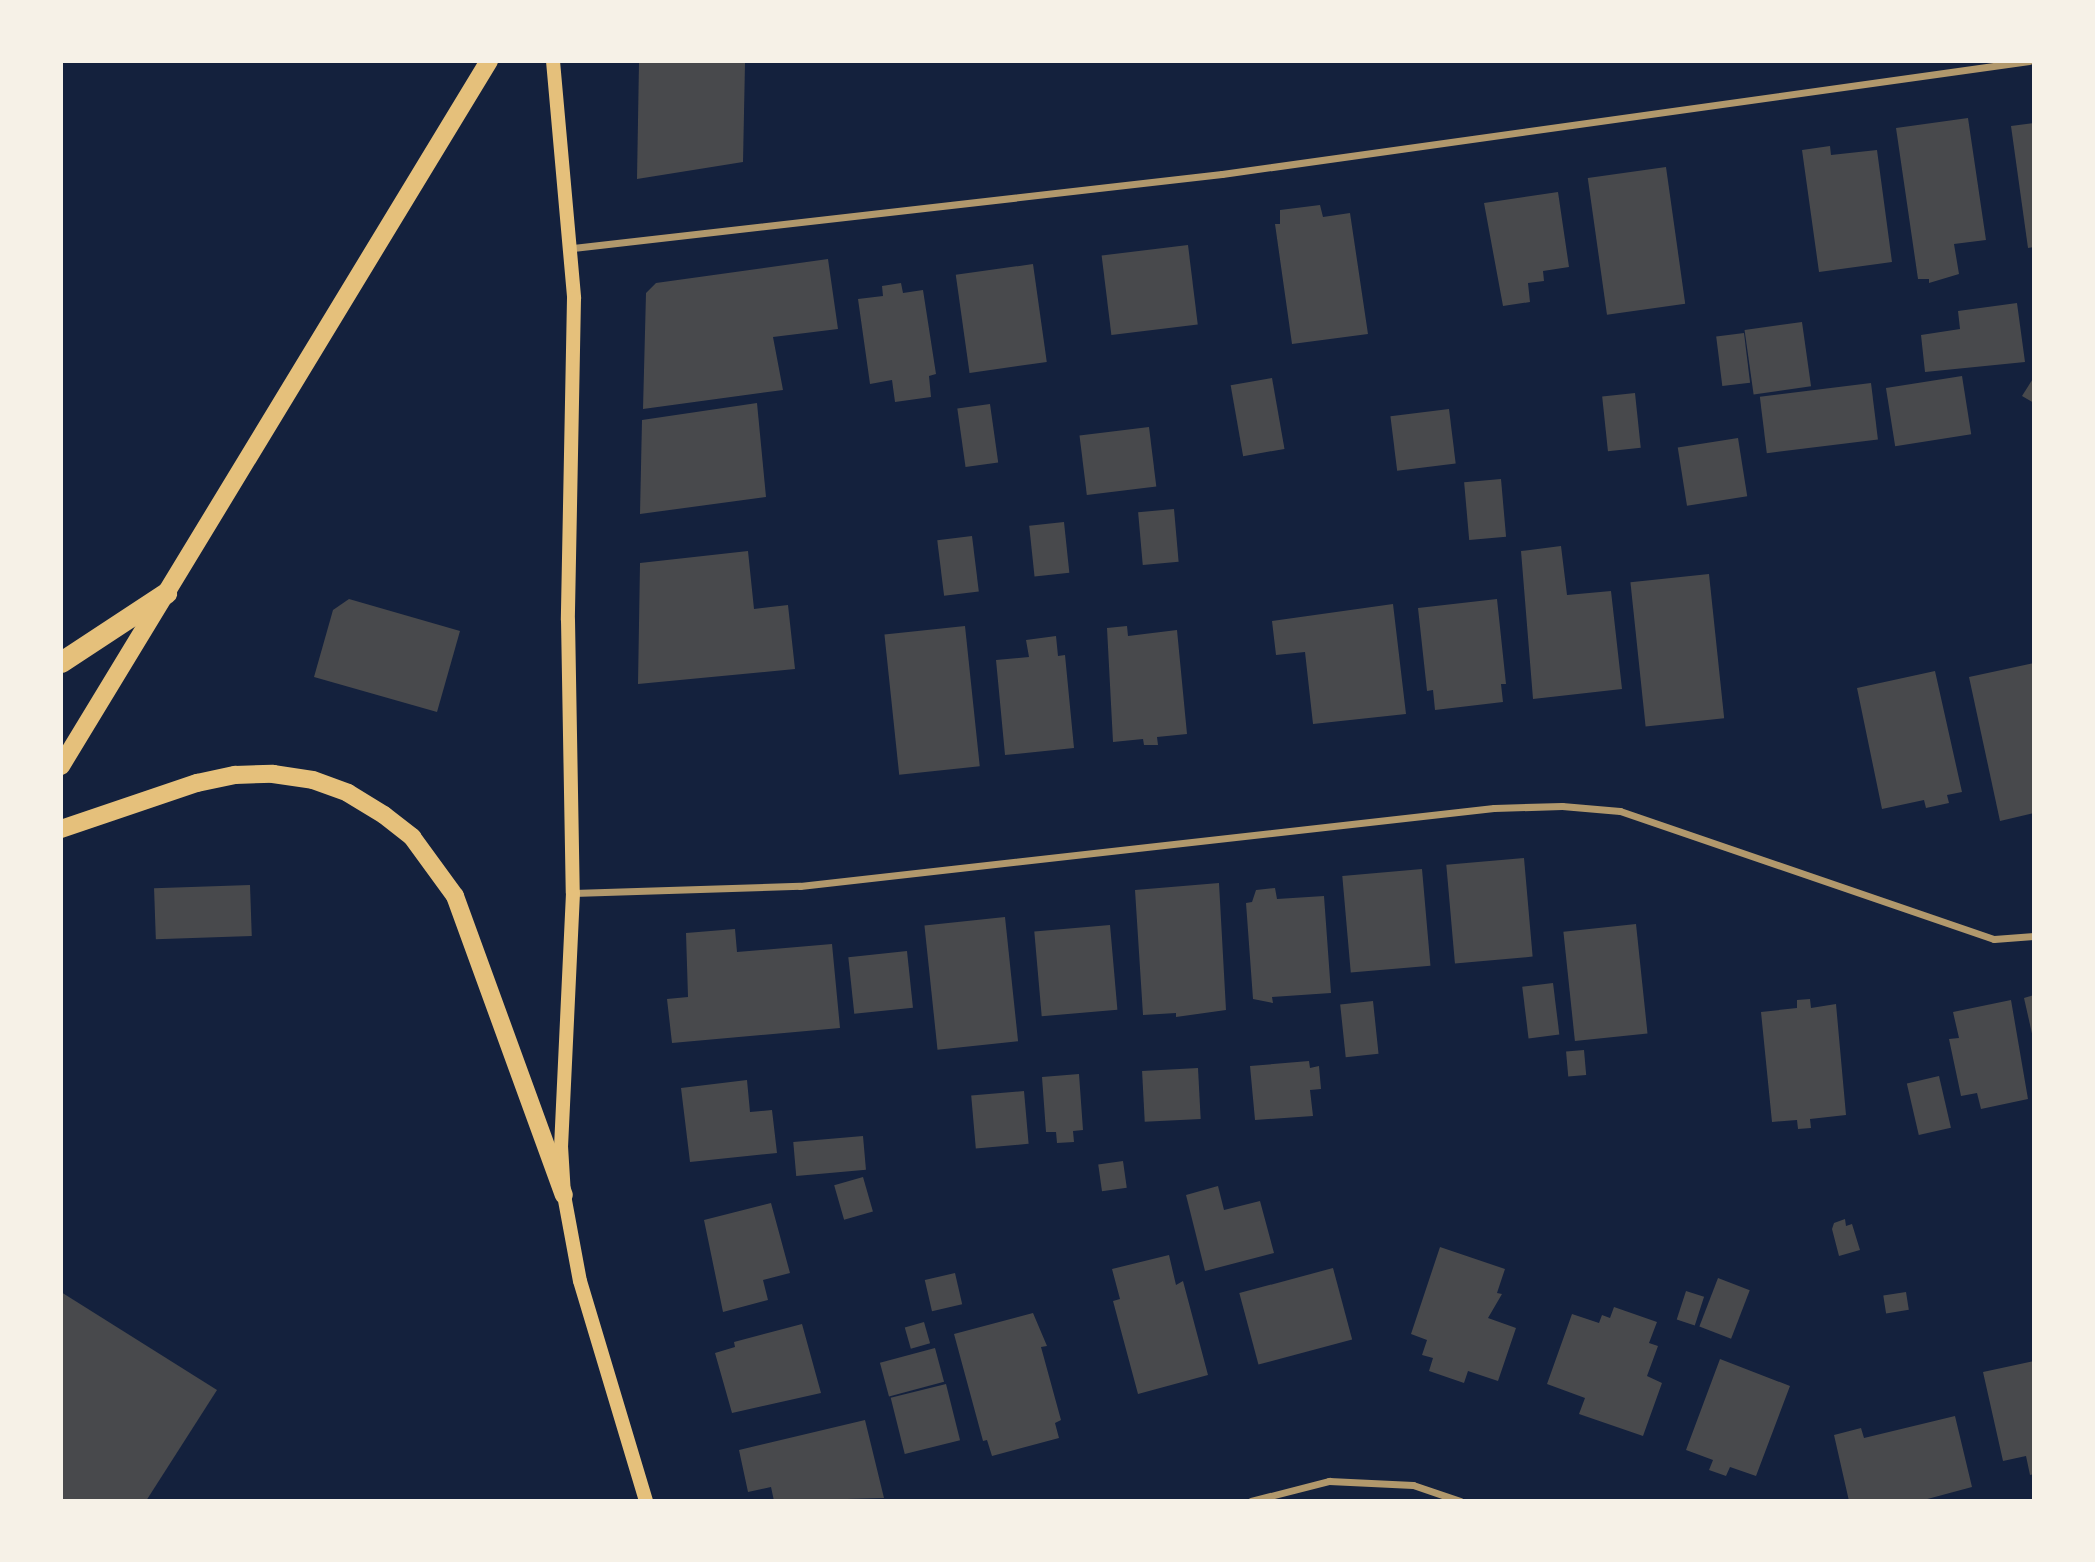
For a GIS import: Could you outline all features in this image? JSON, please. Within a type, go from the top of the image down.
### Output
[{"type":"highway","points":[[61,662],[166,593]]},
{"type":"main road","points":[[61,766],[489,61]]},
{"type":"main road","points":[[553,61],[573,248],[568,633],[573,892],[561,1146],[564,1195],[580,1280],[646,1501]]},
{"type":"main road","points":[[61,829],[197,783],[235,775],[273,774],[313,780],[348,793],[384,815],[412,837],[435,864],[465,916],[564,1195]]},
{"type":"street","points":[[573,248],[1222,174],[2029,61]]},
{"type":"street","points":[[573,892],[800,886],[1494,808],[1562,806],[1620,811],[1994,939],[2034,936]]},
{"type":"street","points":[[1251,1501],[1329,1481],[1413,1485],[1460,1501]]},
{"type":"building","points":[[639,62],[745,63],[743,162],[637,179]]},
{"type":"building","points":[[1968,118],[1986,240],[1954,244],[1959,274],[1929,283],[1929,279],[1918,279],[1896,128]]},
{"type":"building","points":[[2034,123],[2034,247],[2028,248],[2011,126]]},
{"type":"building","points":[[1830,146],[1831,155],[1877,150],[1892,262],[1819,272],[1802,150]]},
{"type":"building","points":[[1666,167],[1685,304],[1607,315],[1588,178]]},
{"type":"building","points":[[1558,192],[1569,267],[1543,271],[1544,281],[1528,283],[1530,302],[1503,306],[1484,203]]},
{"type":"building","points":[[1320,205],[1323,217],[1350,213],[1368,334],[1292,344],[1275,224],[1280,224],[1280,210]]},
{"type":"building","points":[[1188,245],[1198,324],[1111,335],[1102,256]]},
{"type":"building","points":[[828,259],[838,329],[773,337],[783,390],[643,409],[646,293],[656,283]]},
{"type":"building","points":[[1033,264],[1047,362],[970,373],[956,275]]},
{"type":"building","points":[[901,283],[903,293],[923,290],[936,374],[929,376],[931,397],[895,402],[892,380],[870,384],[858,299],[883,296],[882,286]]},
{"type":"building","points":[[2017,303],[2025,362],[1925,372],[1921,335],[1960,329],[1958,311]]},
{"type":"building","points":[[1802,322],[1811,386],[1754,394],[1745,330]]},
{"type":"building","points":[[1744,333],[1750,383],[1722,386],[1716,336]]},
{"type":"building","points":[[1962,376],[1971,434],[1895,446],[1886,388]]},
{"type":"building","points":[[2034,377],[2034,403],[2022,396]]},
{"type":"building","points":[[1272,378],[1285,449],[1243,456],[1231,385]]},
{"type":"building","points":[[1871,383],[1878,440],[1767,453],[1760,397]]},
{"type":"building","points":[[1635,393],[1641,448],[1608,451],[1602,396]]},
{"type":"building","points":[[757,403],[766,497],[640,514],[642,420]]},
{"type":"building","points":[[990,404],[998,462],[966,467],[957,409]]},
{"type":"building","points":[[1449,409],[1456,464],[1397,471],[1390,416]]},
{"type":"building","points":[[1149,427],[1156,487],[1087,495],[1080,436]]},
{"type":"building","points":[[1738,438],[1747,496],[1687,506],[1678,448]]},
{"type":"building","points":[[1501,479],[1506,537],[1469,540],[1464,482]]},
{"type":"building","points":[[1174,509],[1179,562],[1143,565],[1138,512]]},
{"type":"building","points":[[1064,522],[1069,573],[1035,576],[1029,526]]},
{"type":"building","points":[[972,536],[979,592],[944,596],[937,540]]},
{"type":"building","points":[[1561,546],[1567,595],[1611,591],[1622,689],[1533,699],[1521,551]]},
{"type":"building","points":[[748,551],[754,609],[788,605],[795,669],[638,684],[640,563]]},
{"type":"building","points":[[1709,574],[1724,718],[1646,726],[1630,582]]},
{"type":"building","points":[[349,599],[460,631],[437,712],[314,677],[333,610]]},
{"type":"building","points":[[1497,599],[1506,684],[1501,684],[1503,702],[1435,710],[1433,690],[1427,691],[1418,608]]},
{"type":"building","points":[[1393,604],[1406,714],[1313,724],[1305,652],[1276,655],[1272,621]]},
{"type":"building","points":[[965,626],[980,766],[899,775],[884,634]]},
{"type":"building","points":[[1127,626],[1128,636],[1177,630],[1187,734],[1157,737],[1158,745],[1144,745],[1143,739],[1113,742],[1107,628]]},
{"type":"building","points":[[1056,636],[1058,656],[1065,655],[1074,748],[1005,755],[996,660],[1029,657],[1026,640]]},
{"type":"building","points":[[2034,663],[2034,813],[2000,821],[1969,677]]},
{"type":"building","points":[[1935,671],[1962,792],[1947,795],[1949,803],[1926,808],[1924,800],[1882,809],[1857,688]]},
{"type":"building","points":[[1524,858],[1533,957],[1455,963],[1446,865]]},
{"type":"building","points":[[1422,869],[1430,966],[1351,973],[1342,876]]},
{"type":"building","points":[[1219,883],[1226,1010],[1176,1017],[1176,1013],[1143,1015],[1135,890]]},
{"type":"building","points":[[250,885],[252,936],[156,939],[154,888]]},
{"type":"building","points":[[1275,888],[1277,899],[1324,896],[1331,993],[1272,997],[1273,1003],[1253,999],[1246,903],[1252,902],[1256,890]]},
{"type":"building","points":[[1005,917],[1018,1041],[938,1050],[924,925]]},
{"type":"building","points":[[1636,924],[1647,1033],[1575,1041],[1563,932]]},
{"type":"building","points":[[1110,925],[1117,1010],[1042,1016],[1034,932]]},
{"type":"building","points":[[735,929],[737,952],[832,944],[840,1028],[672,1043],[667,999],[688,997],[686,933]]},
{"type":"building","points":[[907,951],[913,1008],[854,1014],[848,957]]},
{"type":"building","points":[[1553,983],[1559,1035],[1529,1038],[1522,987]]},
{"type":"building","points":[[2034,995],[2034,1038],[2033,1038],[2024,998]]},
{"type":"building","points":[[1810,999],[1811,1008],[1836,1004],[1846,1115],[1810,1119],[1811,1128],[1798,1129],[1797,1120],[1772,1122],[1761,1012],[1797,1008],[1797,1000]]},
{"type":"building","points":[[2011,1000],[2028,1099],[1981,1109],[1977,1093],[1961,1096],[1949,1039],[1959,1038],[1953,1012]]},
{"type":"building","points":[[1373,1001],[1379,1054],[1346,1057],[1340,1004]]},
{"type":"building","points":[[1584,1050],[1586,1075],[1568,1076],[1566,1052]]},
{"type":"building","points":[[1309,1061],[1310,1068],[1319,1066],[1321,1089],[1310,1090],[1313,1116],[1255,1120],[1250,1066]]},
{"type":"building","points":[[1198,1068],[1201,1119],[1145,1122],[1142,1071]]},
{"type":"building","points":[[1079,1074],[1083,1130],[1073,1131],[1074,1142],[1057,1143],[1056,1132],[1046,1132],[1042,1077]]},
{"type":"building","points":[[1939,1076],[1951,1128],[1919,1135],[1907,1083]]},
{"type":"building","points":[[747,1080],[750,1112],[772,1110],[777,1153],[690,1162],[681,1088]]},
{"type":"building","points":[[1024,1091],[1029,1144],[976,1148],[971,1096]]},
{"type":"building","points":[[863,1136],[866,1170],[796,1176],[793,1142]]},
{"type":"building","points":[[1123,1161],[1127,1188],[1102,1191],[1098,1164]]},
{"type":"building","points":[[863,1177],[873,1212],[844,1220],[834,1185]]},
{"type":"building","points":[[1218,1186],[1224,1210],[1260,1201],[1274,1253],[1205,1271],[1186,1195]]},
{"type":"building","points":[[771,1203],[790,1273],[763,1280],[768,1300],[723,1312],[704,1220]]},
{"type":"building","points":[[1845,1219],[1846,1226],[1852,1224],[1860,1250],[1839,1256],[1832,1229],[1834,1223]]},
{"type":"building","points":[[1440,1247],[1505,1269],[1497,1293],[1502,1294],[1488,1318],[1516,1328],[1498,1381],[1468,1371],[1464,1383],[1429,1371],[1433,1358],[1422,1355],[1427,1340],[1411,1334]]},
{"type":"building","points":[[1169,1255],[1176,1285],[1183,1281],[1208,1375],[1138,1394],[1113,1301],[1120,1299],[1112,1269]]},
{"type":"building","points":[[1333,1268],[1352,1339],[1258,1365],[1239,1293]]},
{"type":"building","points":[[955,1273],[962,1304],[932,1311],[925,1280]]},
{"type":"building","points":[[1718,1278],[1750,1290],[1731,1339],[1699,1327]]},
{"type":"building","points":[[1686,1291],[1704,1297],[1695,1325],[1677,1320]]},
{"type":"building","points":[[61,1292],[217,1390],[146,1501],[61,1501]]},
{"type":"building","points":[[1906,1292],[1909,1310],[1886,1313],[1883,1296]]},
{"type":"building","points":[[1614,1307],[1657,1322],[1649,1343],[1658,1346],[1647,1376],[1662,1383],[1643,1436],[1579,1414],[1585,1398],[1547,1384],[1572,1314],[1599,1323],[1602,1315],[1610,1318]]},
{"type":"building","points":[[1033,1313],[1047,1346],[1041,1347],[1061,1420],[1055,1423],[1059,1438],[992,1456],[987,1440],[983,1441],[954,1334]]},
{"type":"building","points":[[924,1322],[930,1343],[911,1349],[905,1328]]},
{"type":"building","points":[[802,1324],[821,1393],[732,1413],[715,1353],[735,1347],[734,1342]]},
{"type":"building","points":[[935,1348],[944,1382],[889,1397],[880,1363]]},
{"type":"building","points":[[1720,1359],[1790,1386],[1756,1476],[1730,1467],[1726,1476],[1709,1470],[1713,1460],[1686,1450]]},
{"type":"building","points":[[2034,1361],[2034,1474],[2030,1475],[2026,1456],[2003,1461],[1983,1372]]},
{"type":"building","points":[[946,1384],[960,1440],[905,1454],[891,1398]]},
{"type":"building","points":[[1955,1416],[1972,1487],[1920,1501],[1849,1501],[1834,1435],[1861,1428],[1864,1438]]},
{"type":"building","points":[[865,1420],[884,1498],[774,1501],[771,1487],[748,1492],[739,1450]]}]
